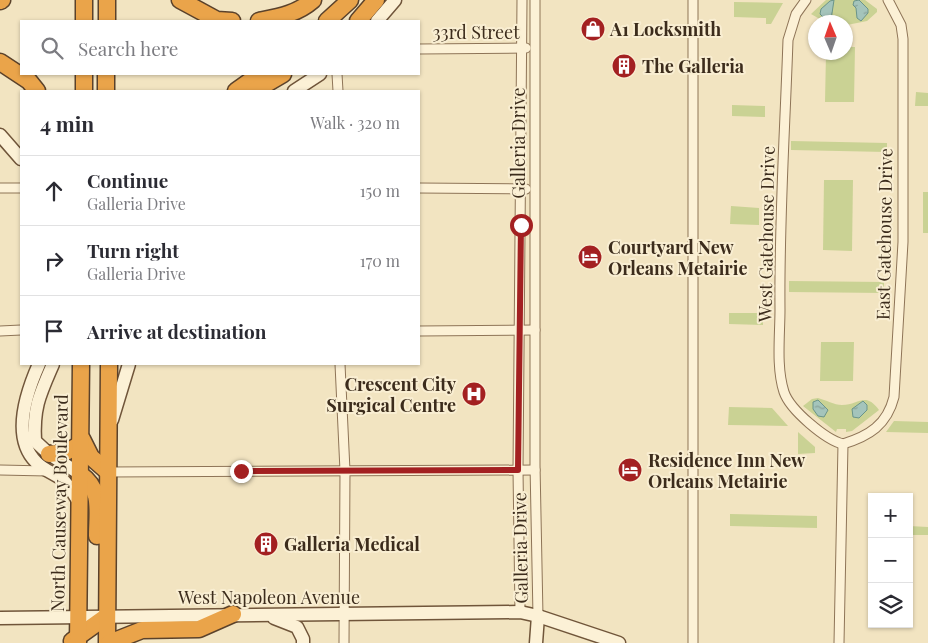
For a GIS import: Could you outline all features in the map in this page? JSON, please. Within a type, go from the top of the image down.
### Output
[{"type":"highway","points":[[84,0],[84,20]]},
{"type":"highway","points":[[106,0],[106,20]]},
{"type":"highway","points":[[263,20],[293,13],[302,9],[313,0]]},
{"type":"highway","points":[[328,20],[350,0]]},
{"type":"highway","points":[[359,20],[376,0]]},
{"type":"highway","points":[[184,2],[217,20]]},
{"type":"highway","points":[[0,62],[29,81],[37,90]]},
{"type":"highway","points":[[84,75],[84,90]]},
{"type":"highway","points":[[106,75],[106,90]]},
{"type":"highway","points":[[237,90],[259,75]]},
{"type":"highway","points":[[256,90],[281,75]]},
{"type":"highway","name":"North Causeway Boulevard","points":[[74,641],[78,618],[81,365]]},
{"type":"highway","points":[[109,365],[108,643],[142,630],[199,629],[233,614]]},
{"type":"highway","points":[[49,454],[66,452],[79,438],[87,453],[108,472]]},
{"type":"highway","points":[[80,474],[91,482],[97,494],[97,557],[108,581]]},
{"type":"highway","points":[[74,641],[107,616]]},
{"type":"street","points":[[378,20],[395,0]]},
{"type":"street","name":"Galleria Drive","points":[[520,612],[518,470],[522,0]]},
{"type":"street","name":"Galleria Drive","points":[[535,0],[535,470],[538,616]]},
{"type":"street","points":[[693,0],[693,643]]},
{"type":"street","name":"West Gatehouse Drive","points":[[806,0],[796,14],[788,40],[780,287],[781,377],[785,395],[795,408],[823,434],[843,444]]},
{"type":"street","name":"East Gatehouse Drive","points":[[843,444],[862,438],[884,421],[891,410],[894,397],[903,242],[903,40],[901,25],[888,0]]},
{"type":"street","name":"33rd Street","points":[[420,49],[534,48]]},
{"type":"street","points":[[296,90],[318,75]]},
{"type":"street","points":[[338,75],[338,90]]},
{"type":"street","points":[[0,135],[20,158]]},
{"type":"street","points":[[0,188],[20,188]]},
{"type":"street","points":[[420,188],[534,189]]},
{"type":"street","points":[[0,331],[20,330]]},
{"type":"street","points":[[420,331],[535,330]]},
{"type":"street","points":[[39,365],[27,391],[24,426],[26,448],[35,462],[62,480],[80,504]]},
{"type":"street","points":[[53,365],[38,396],[34,417],[35,441],[49,454],[80,474]]},
{"type":"street","points":[[108,435],[129,365]]},
{"type":"street","points":[[340,365],[345,471],[344,643]]},
{"type":"street","points":[[839,643],[843,444]]},
{"type":"street","points":[[0,470],[47,471]]},
{"type":"street","points":[[518,470],[535,470]]},
{"type":"street","name":"Galleria Drive","points":[[108,472],[518,470]]},
{"type":"street","name":"West Napoleon Avenue","points":[[0,618],[520,612],[538,616],[619,643]]},
{"type":"street","points":[[254,614],[282,620],[298,627],[303,643]]},
{"type":"street","points":[[536,643],[538,616]]},
{"type":"green space","points":[[826,0],[865,0],[877,9],[877,12],[867,21],[853,24],[853,15],[811,14]]},
{"type":"green space","points":[[734,2],[783,3],[771,24],[766,24],[766,18],[734,17]]},
{"type":"green space","points":[[853,47],[855,47],[854,102],[825,102],[826,60],[853,60]]},
{"type":"green space","points":[[916,92],[928,93],[928,106],[915,106]]},
{"type":"green space","points":[[732,105],[765,106],[765,117],[732,116]]},
{"type":"green space","points":[[791,141],[887,143],[887,152],[791,150]]},
{"type":"green space","points":[[824,180],[853,180],[852,251],[823,250]]},
{"type":"green space","points":[[923,192],[928,192],[928,233],[923,233]]},
{"type":"green space","points":[[731,206],[759,208],[759,225],[730,224]]},
{"type":"green space","points":[[789,281],[884,282],[884,293],[789,292]]},
{"type":"green space","points":[[729,313],[763,313],[763,325],[729,324]]},
{"type":"green space","points":[[821,342],[854,342],[853,381],[820,381]]},
{"type":"green space","points":[[818,398],[842,405],[866,400],[874,404],[879,410],[852,431],[846,432],[846,429],[837,429],[836,432],[803,406],[812,399]]},
{"type":"green space","points":[[729,407],[772,408],[788,426],[728,425]]},
{"type":"green space","points":[[894,421],[928,422],[928,433],[886,432]]},
{"type":"green space","points":[[798,432],[815,447],[815,453],[798,454]]},
{"type":"green space","points":[[730,514],[817,516],[817,528],[730,526]]},
{"type":"green space","points":[[913,526],[928,527],[928,535],[913,535]]},
{"type":"water","points":[[834,0],[832,15],[821,15],[821,9]]},
{"type":"water","points":[[859,0],[868,9],[868,13],[861,21],[857,18],[856,8],[853,5],[854,1]]},
{"type":"water","points":[[818,400],[828,410],[824,417],[818,416],[813,409],[813,402]]},
{"type":"water","points":[[863,401],[867,405],[867,410],[859,418],[853,417],[852,409]]},
{"type":"place","name":"A1 Locksmith","points":[[593,29]]},
{"type":"place","name":"The Galleria","points":[[624,66]]},
{"type":"place","name":"Courtyard New Orleans Metairie","points":[[590,257]]},
{"type":"place","name":"Crescent City Surgical Centre","points":[[474,394]]},
{"type":"place","name":"Residence Inn New Orleans Metairie","points":[[630,470]]},
{"type":"place","name":"Galleria Medical","points":[[266,544]]},
{"type":"route","points":[[241,471],[518,470],[521,225]]}]
